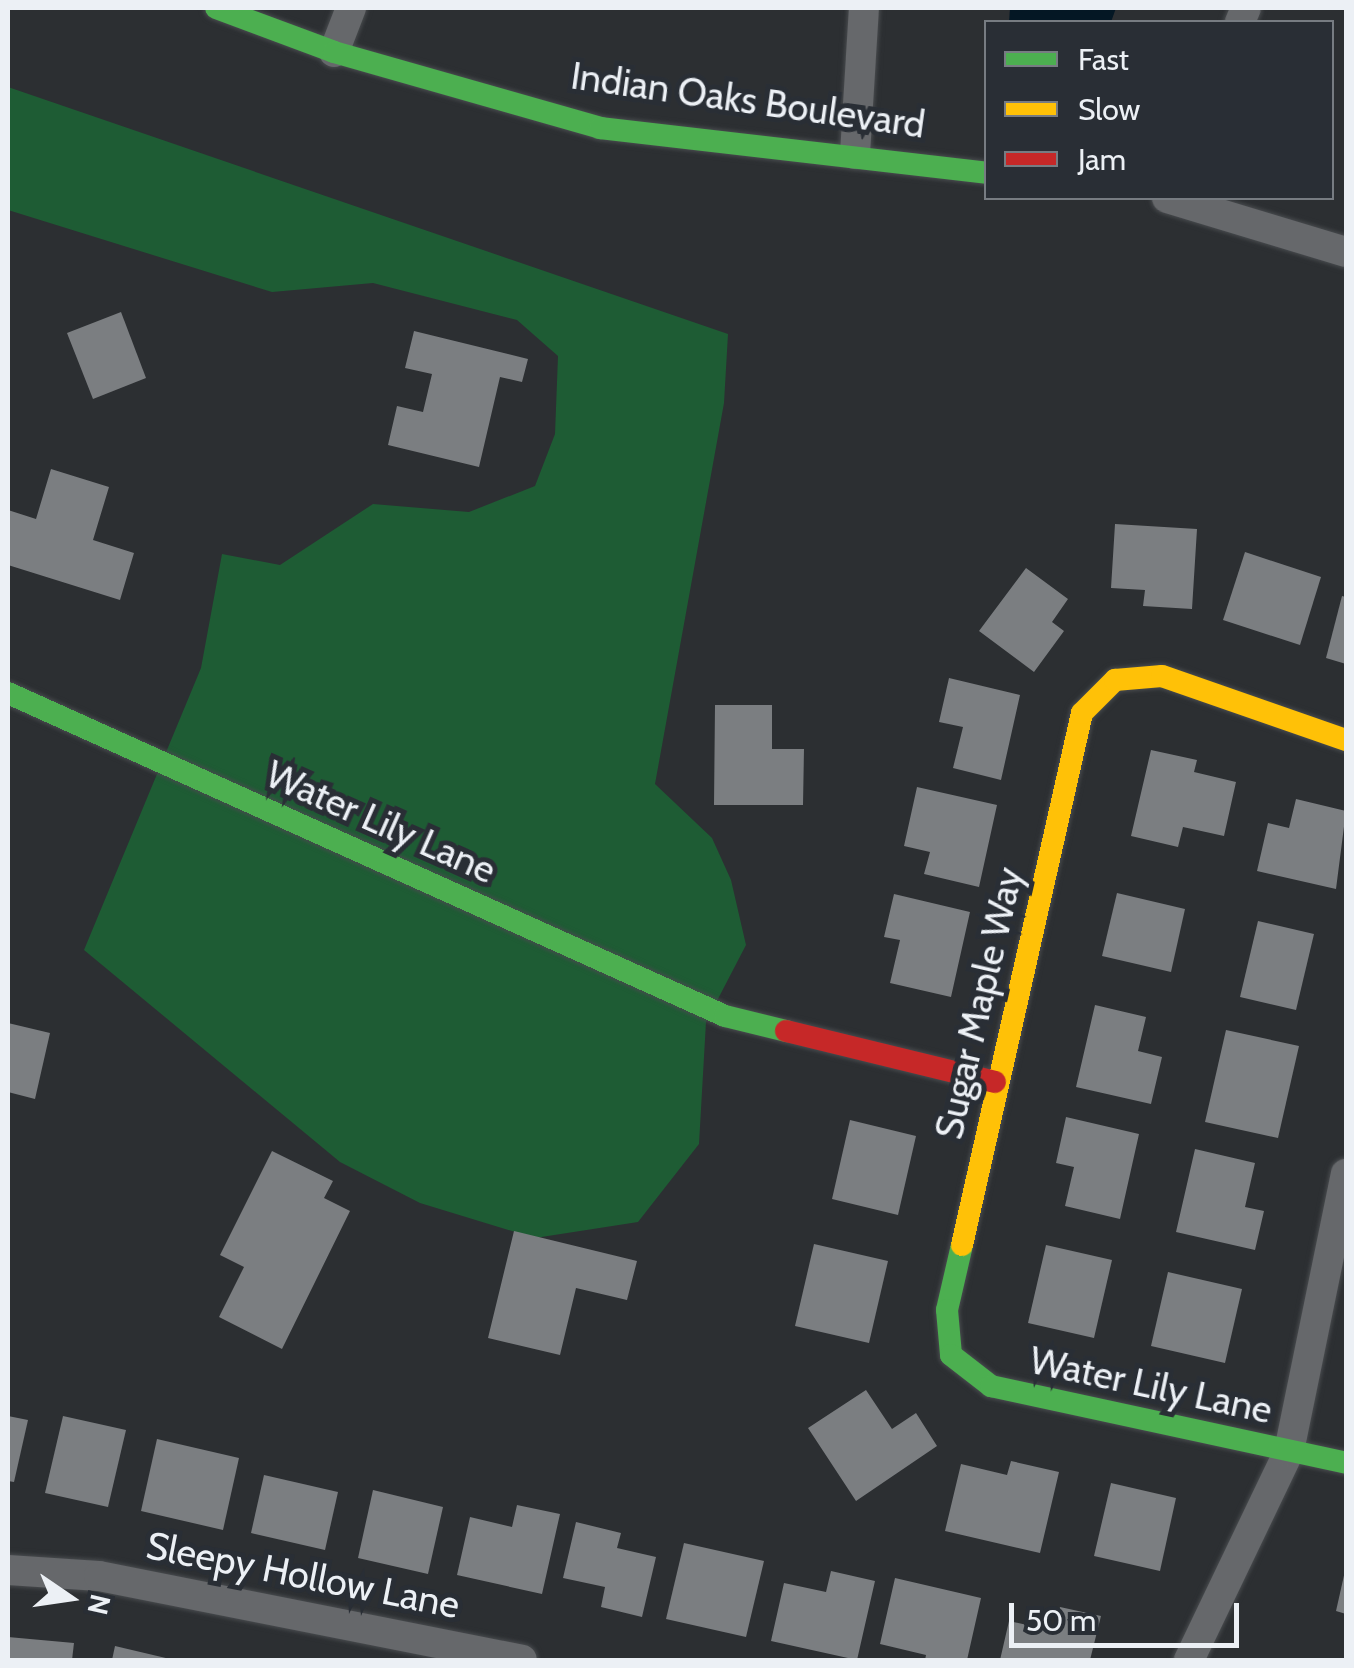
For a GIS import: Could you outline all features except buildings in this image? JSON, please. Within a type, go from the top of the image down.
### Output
[{"type":"street","name":"Indian Oaks Boulevard","points":[[216,8],[334,52],[600,128],[855,154],[984,172]]},
{"type":"street","points":[[334,52],[351,8]]},
{"type":"street","points":[[855,154],[864,8]]},
{"type":"street","points":[[1186,200],[1346,252]]},
{"type":"street","name":"Sugar Maple Way","points":[[950,1355],[947,1310],[995,1082],[1082,713],[1115,680],[1162,676],[1346,740]]},
{"type":"street","name":"Water Lily Lane","points":[[8,693],[724,1016],[995,1082]]},
{"type":"street","points":[[1189,1660],[1289,1451],[1346,1174]]},
{"type":"street","name":"Water Lily Lane","points":[[950,1355],[991,1386],[1346,1463]]},
{"type":"street","name":"Sleepy Hollow Lane","points":[[8,1570],[99,1576],[522,1660]]},
{"type":"green space","points":[[8,87],[728,334],[724,403],[655,784],[712,838],[731,880],[746,945],[706,1022],[699,1144],[638,1222],[535,1238],[420,1203],[340,1162],[84,950],[201,668],[222,554],[280,565],[373,504],[469,512],[535,486],[555,434],[558,356],[517,320],[373,283],[272,292],[8,210]]},
{"type":"water","points":[[1010,8],[1116,8],[1112,20],[1009,20]]},
{"type":"traffic: fast","points":[[216,8],[334,52],[600,128],[984,173]]},
{"type":"traffic: fast","points":[[8,693],[725,1016],[786,1031]]},
{"type":"traffic: fast","points":[[962,1245],[947,1310],[951,1355],[991,1386],[1346,1463]]},
{"type":"traffic: slow","points":[[962,1245],[1082,713],[1115,680],[1162,676],[1346,740]]},
{"type":"traffic: jam","points":[[786,1031],[995,1082]]}]
